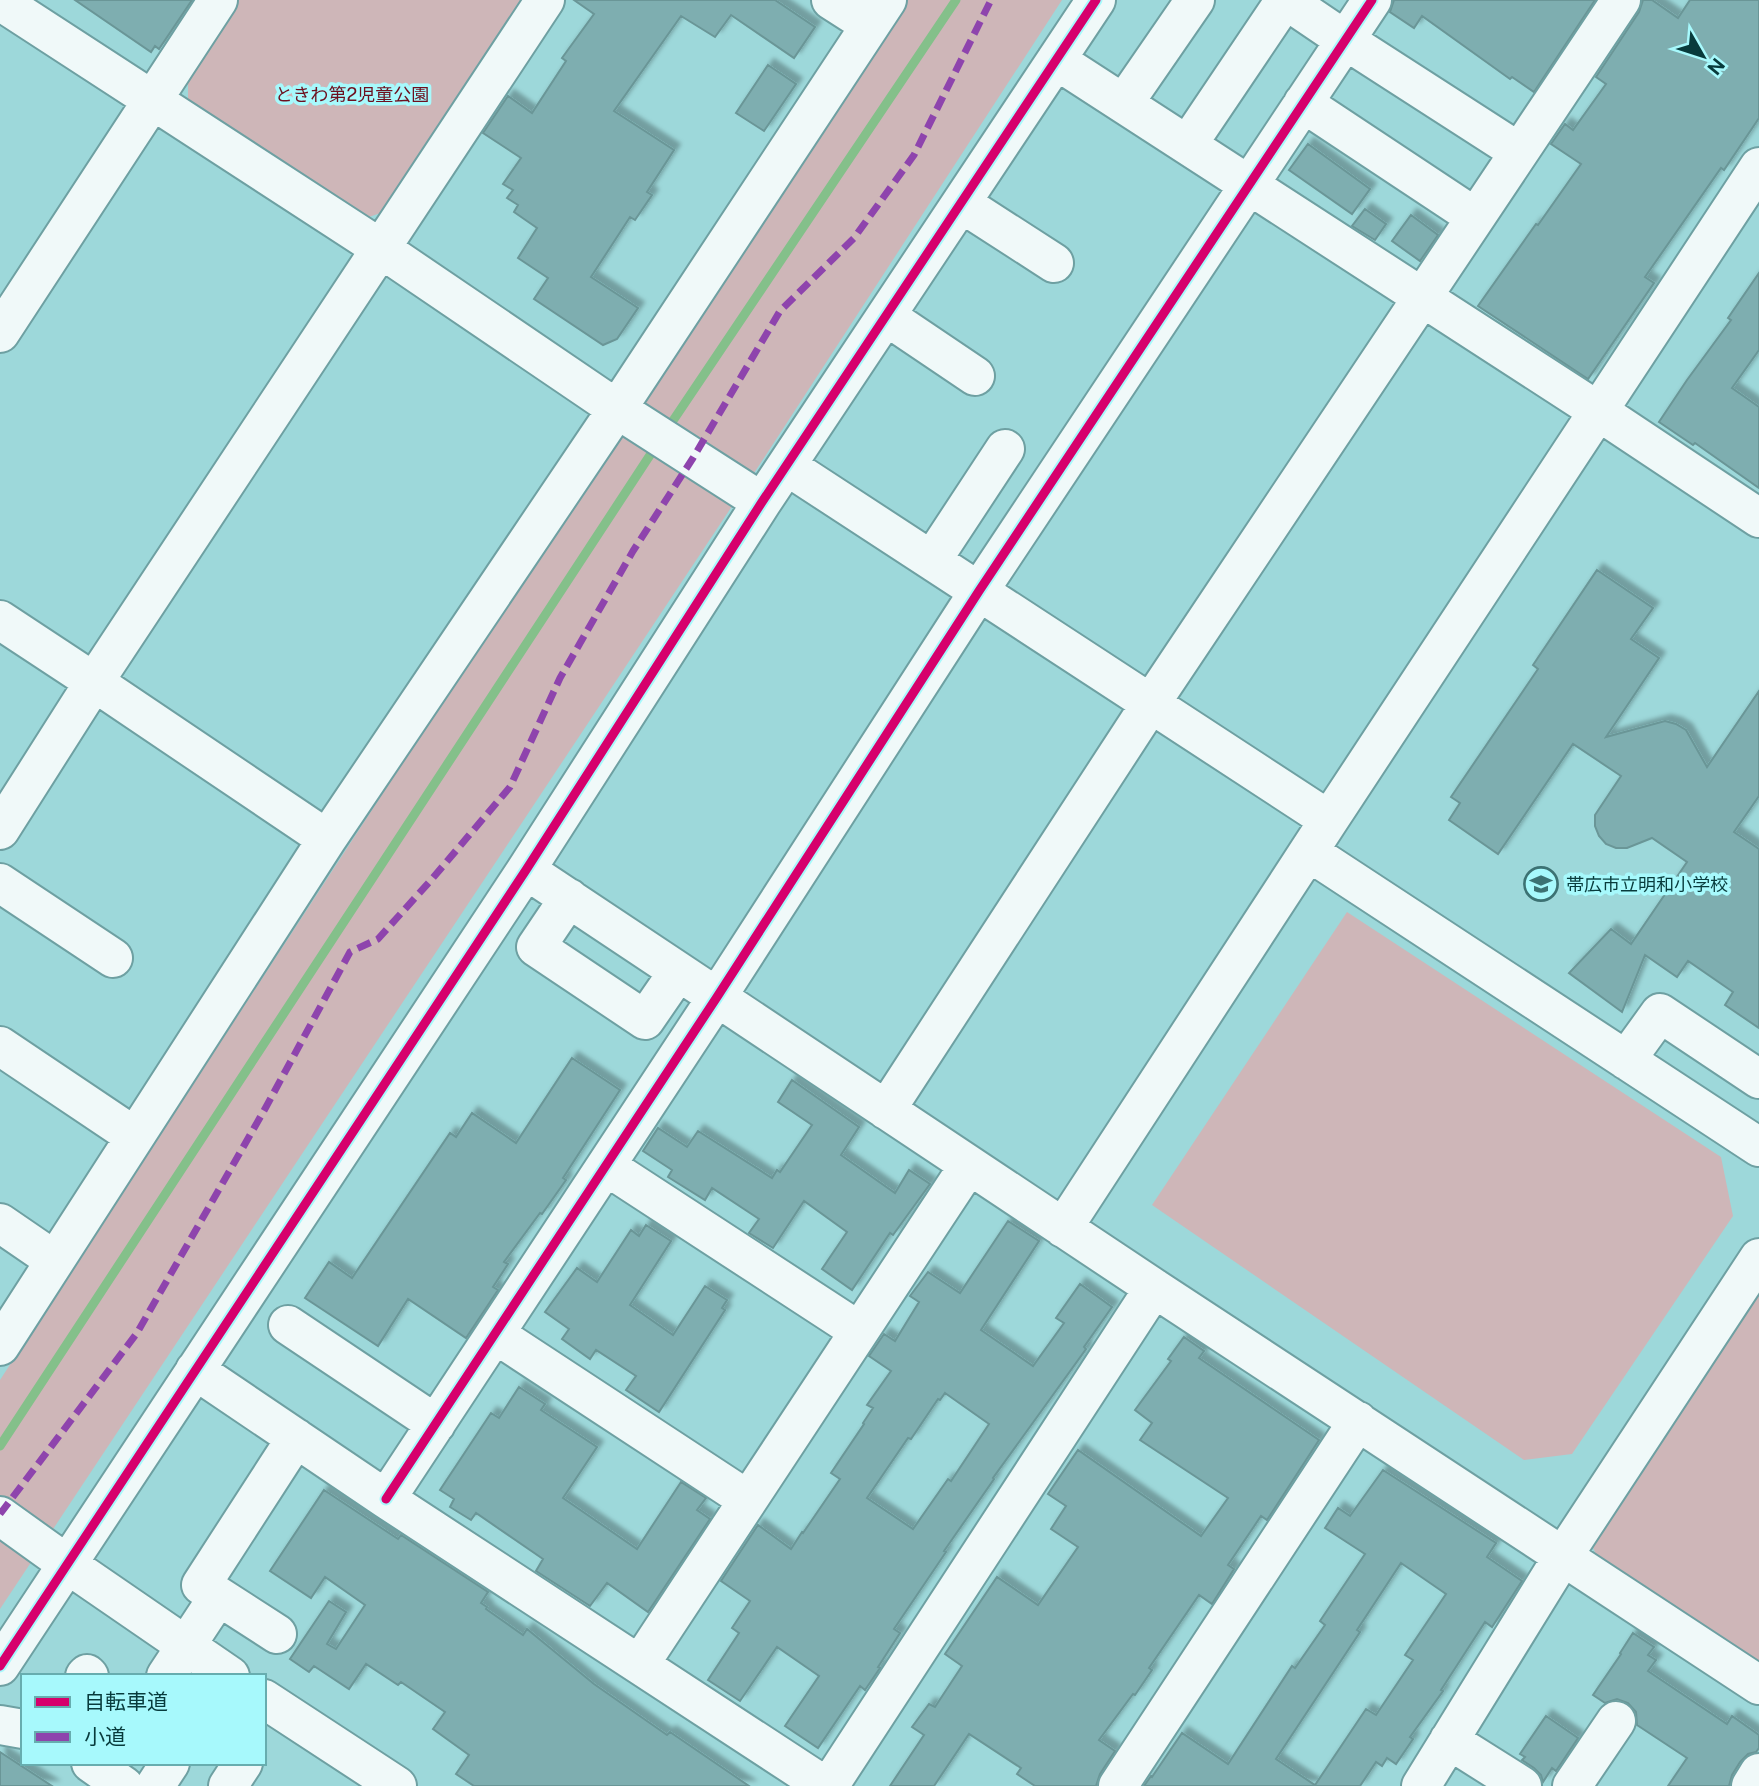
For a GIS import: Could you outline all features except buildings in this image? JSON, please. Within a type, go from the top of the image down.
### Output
[{"type":"street","points":[[0,333],[218,0]]},
{"type":"street","points":[[0,831],[94,682],[545,0]]},
{"type":"street","points":[[0,1346],[327,839],[617,409],[879,13],[831,0]]},
{"type":"street","points":[[0,1666],[526,870],[762,502],[1096,0]]},
{"type":"street","points":[[1124,103],[1195,0]]},
{"type":"street","points":[[1188,144],[1285,0],[1519,152]]},
{"type":"street","points":[[386,1499],[717,997],[979,591],[1372,0]]},
{"type":"street","points":[[886,1110],[1151,704],[1621,0]]},
{"type":"street","points":[[0,1],[380,248],[617,409],[762,502]]},
{"type":"street","points":[[1056,60],[1759,518]]},
{"type":"street","points":[[1303,103],[1475,217]]},
{"type":"street","points":[[1063,1228],[1759,167]]},
{"type":"street","points":[[961,203],[1054,263]]},
{"type":"street","points":[[886,316],[975,376]]},
{"type":"street","points":[[932,560],[1006,449]]},
{"type":"street","points":[[787,466],[1329,820]]},
{"type":"street","points":[[0,620],[327,839]]},
{"type":"street","points":[[1308,852],[1759,1147]]},
{"type":"street","points":[[526,870],[1063,1228],[1759,1685]]},
{"type":"street","points":[[0,883],[113,958]]},
{"type":"street","points":[[569,898],[536,947],[645,1020],[678,972]]},
{"type":"street","points":[[1626,1060],[1660,1013],[1759,1079]]},
{"type":"street","points":[[0,1046],[134,1136]]},
{"type":"street","points":[[640,1664],[969,1165]]},
{"type":"street","points":[[606,1166],[859,1331]]},
{"type":"street","points":[[0,1223],[54,1260]]},
{"type":"street","points":[[1421,1786],[1563,1556],[1759,1258]]},
{"type":"street","points":[[195,1370],[386,1499],[827,1786],[1154,1288]]},
{"type":"street","points":[[288,1325],[436,1424]]},
{"type":"street","points":[[495,1334],[748,1500]]},
{"type":"street","points":[[1118,1786],[1358,1421]]},
{"type":"street","points":[[277,1634],[201,1586],[296,1438]]},
{"type":"street","points":[[0,1516],[66,1564],[176,1661],[223,1674]]},
{"type":"street","points":[[176,1661],[218,1597]]},
{"type":"street","points":[[269,1713],[397,1786]]},
{"type":"street","points":[[1572,1786],[1615,1721]]},
{"type":"street","points":[[0,1725],[21,1729]]},
{"type":"street","points":[[1449,1740],[1522,1786]]},
{"type":"street","points":[[94,1765],[124,1786]]},
{"type":"street","points":[[155,1786],[169,1765]]},
{"type":"street","points":[[1751,1786],[1759,1773]]},
{"type":"green space","name":"ときわ第2児童公園","points":[[233,0],[532,0],[389,210],[369,217],[188,101],[188,70]]},
{"type":"green space","points":[[905,0],[1062,0],[760,464],[0,1609],[0,1380],[608,448]]},
{"type":"green space","points":[[1347,912],[1721,1157],[1733,1216],[1572,1454],[1524,1460],[1152,1205]]},
{"type":"green space","points":[[1759,1289],[1759,1665],[1598,1559],[1591,1543]]},
{"type":"waterway","points":[[666,431],[956,0]]},
{"type":"waterway","points":[[0,1446],[656,446]]},
{"type":"marked path","points":[[0,1514],[137,1333],[266,1107],[350,952],[378,939],[510,787],[560,678],[633,551],[693,458],[780,311],[854,238],[914,155],[991,0]]},
{"type":"cycle path","points":[[0,1666],[526,870],[762,502],[1096,0]]},
{"type":"cycle path","points":[[386,1499],[717,997],[979,591],[1372,0]]},
{"type":"place","name":"帯広市立明和小学校","points":[[1541,884]]}]
